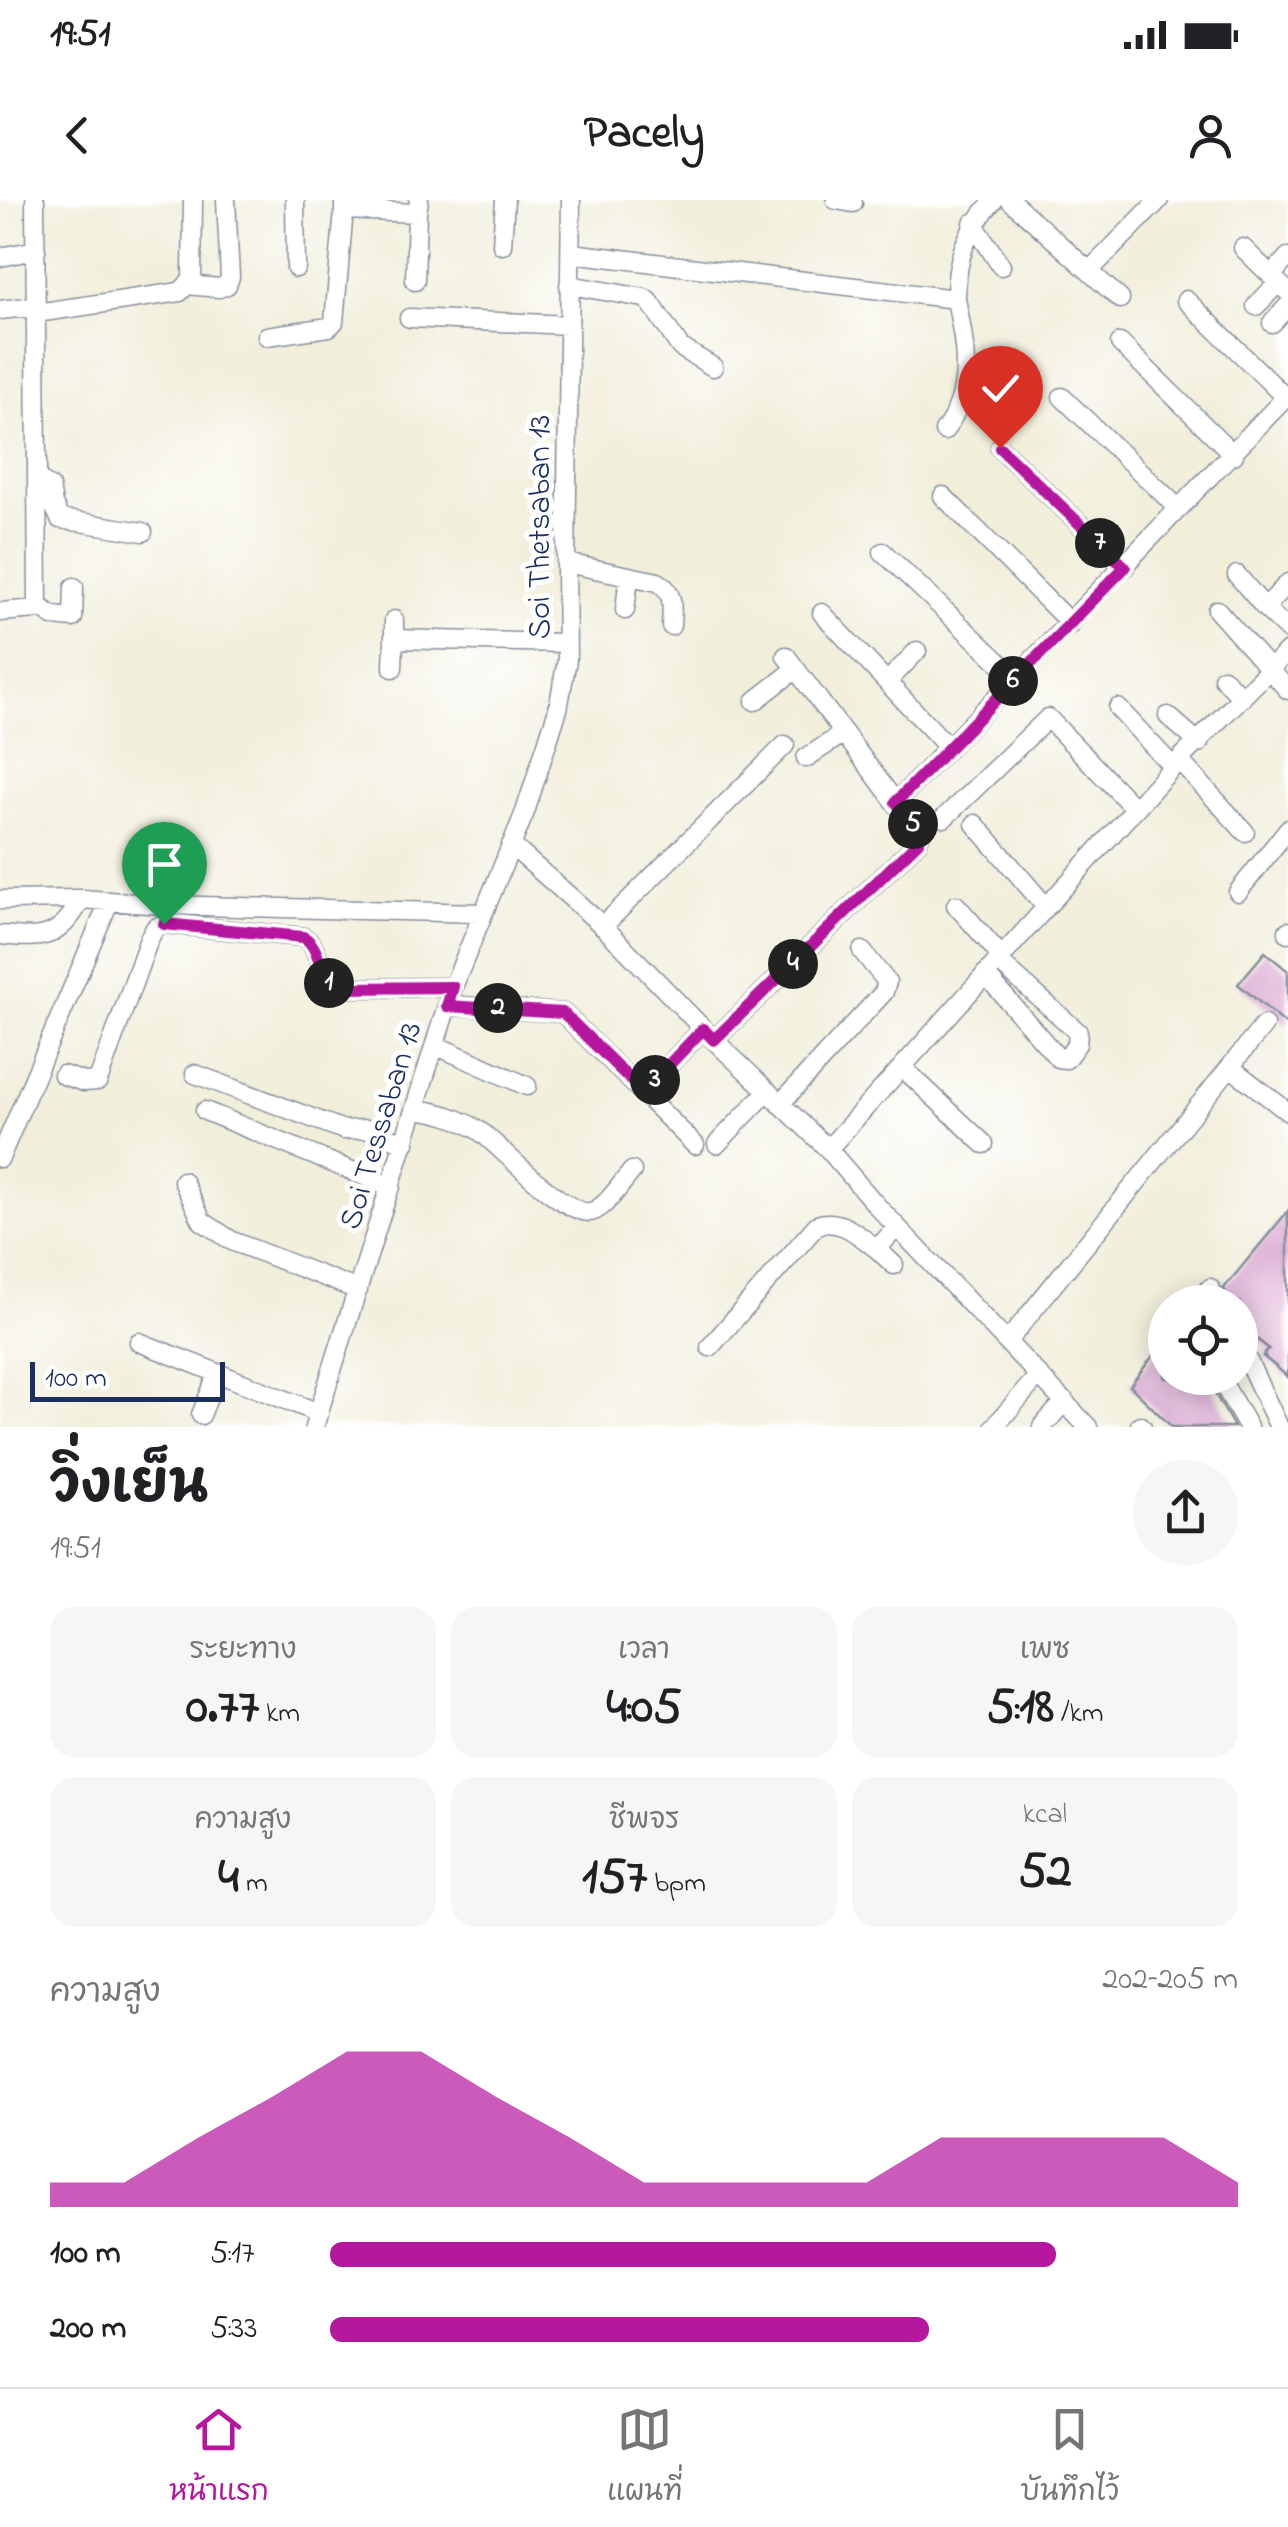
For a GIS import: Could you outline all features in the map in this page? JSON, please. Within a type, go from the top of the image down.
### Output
[{"type":"street","points":[[0,612],[38,606],[35,200]]},
{"type":"street","points":[[0,310],[180,292],[192,278],[193,200]]},
{"type":"street","points":[[187,286],[219,288],[227,284],[230,277],[226,200]]},
{"type":"street","points":[[295,200],[296,268]]},
{"type":"street","points":[[502,245],[504,200]]},
{"type":"street","name":"Soi Thetsaban 13","points":[[511,845],[558,709],[568,643],[572,200]]},
{"type":"street","points":[[944,430],[960,404],[966,383],[956,299],[957,262],[974,223],[994,200]]},
{"type":"street","points":[[1010,200],[1120,299]]},
{"type":"street","points":[[1090,270],[1159,200]]},
{"type":"street","points":[[267,336],[330,327],[334,322],[344,205],[418,207],[415,281]]},
{"type":"street","points":[[974,223],[1000,266]]},
{"type":"street","points":[[1243,248],[1279,283]]},
{"type":"street","points":[[0,258],[36,250]]},
{"type":"street","points":[[571,253],[956,299]]},
{"type":"street","points":[[1256,306],[1279,283],[1288,257]]},
{"type":"street","points":[[569,285],[644,298],[680,347],[714,367]]},
{"type":"street","points":[[896,802],[1287,396],[1186,300]]},
{"type":"street","points":[[1272,323],[1288,306]]},
{"type":"street","points":[[409,318],[569,325]]},
{"type":"street","points":[[1120,343],[1234,454]]},
{"type":"street","points":[[1062,397],[1178,510]]},
{"type":"street","points":[[1000,448],[1125,567]]},
{"type":"street","points":[[38,480],[48,484],[60,520],[143,532]]},
{"type":"street","points":[[942,496],[1071,624]]},
{"type":"street","points":[[883,552],[1016,678]]},
{"type":"street","points":[[566,563],[666,587],[672,597],[671,626]]},
{"type":"street","points":[[625,610],[629,576]]},
{"type":"street","points":[[1237,576],[1288,630]]},
{"type":"street","points":[[1265,608],[1288,583]]},
{"type":"street","points":[[38,606],[53,616],[73,618],[74,587]]},
{"type":"street","points":[[1217,610],[1288,690]]},
{"type":"street","points":[[822,613],[949,748]]},
{"type":"street","points":[[392,668],[394,630],[568,643]]},
{"type":"street","points":[[887,682],[917,651]]},
{"type":"street","points":[[828,1150],[1176,764],[1288,651]]},
{"type":"street","points":[[643,1092],[918,842],[920,834],[791,663],[755,701]]},
{"type":"street","points":[[1222,678],[1242,698]]},
{"type":"street","points":[[1118,708],[1244,832]]},
{"type":"street","points":[[1168,716],[1199,744]]},
{"type":"street","points":[[944,818],[1048,718],[1135,810]]},
{"type":"street","points":[[806,758],[844,733]]},
{"type":"street","points":[[603,926],[785,745]]},
{"type":"street","points":[[974,824],[1046,907]]},
{"type":"street","points":[[1238,892],[1288,829]]},
{"type":"street","points":[[511,845],[603,926],[828,1150],[1088,1427]]},
{"type":"street","name":"Soi Tessaban 13","points":[[316,1420],[453,987],[511,845]]},
{"type":"street","points":[[0,900],[481,913]]},
{"type":"street","points":[[0,935],[45,937],[67,925],[82,900]]},
{"type":"street","points":[[2,1150],[109,902]]},
{"type":"street","points":[[956,905],[994,963],[1058,1058],[1066,1058],[1078,1044],[1078,1032],[994,963]]},
{"type":"street","points":[[63,1075],[84,1082],[98,1081],[149,939],[155,928],[164,924],[303,937],[313,946],[320,971],[329,984],[345,988],[453,987]]},
{"type":"street","points":[[716,1144],[774,1098],[884,992],[888,982],[884,974],[862,950]]},
{"type":"street","points":[[447,1006],[563,1013],[695,1144]]},
{"type":"street","points":[[1008,1342],[1264,1025]]},
{"type":"street","points":[[435,1044],[527,1086]]},
{"type":"street","points":[[1230,1067],[1288,1112]]},
{"type":"street","points":[[904,1068],[984,1144]]},
{"type":"street","points":[[194,1074],[344,1130],[367,1130],[404,1143]]},
{"type":"street","points":[[415,1109],[444,1113],[479,1131],[549,1192],[587,1212],[596,1210],[632,1171]]},
{"type":"street","points":[[205,1111],[391,1187]]},
{"type":"street","points":[[183,1181],[202,1221],[232,1241],[358,1290]]},
{"type":"street","points":[[710,1347],[822,1222],[848,1227],[894,1265]]},
{"type":"street","points":[[877,1249],[897,1227]]},
{"type":"street","points":[[139,1342],[218,1373],[316,1420]]},
{"type":"street","points":[[200,1415],[218,1373]]},
{"type":"street","points":[[994,1427],[1039,1375]]},
{"type":"street","points":[[1258,1382],[1279,1427]]},
{"type":"street","points":[[1230,1395],[1248,1427]]},
{"type":"street","points":[[1042,1427],[1065,1401]]},
{"type":"building","points":[[1265,952],[1288,971],[1288,1026],[1238,984]]},
{"type":"building","points":[[1288,1211],[1288,1377],[1263,1356],[1269,1349],[1258,1340],[1258,1285],[1226,1285]]},
{"type":"building","points":[[1148,1362],[1148,1395],[1216,1395],[1234,1427],[1172,1427],[1130,1386]]},
{"type":"route","points":[[164,924],[303,937],[313,946],[320,971],[329,984],[345,988],[453,987],[447,1006],[563,1013],[643,1092],[703,1029],[714,1040],[918,842],[920,834],[896,802],[1125,567],[1000,448]]}]
